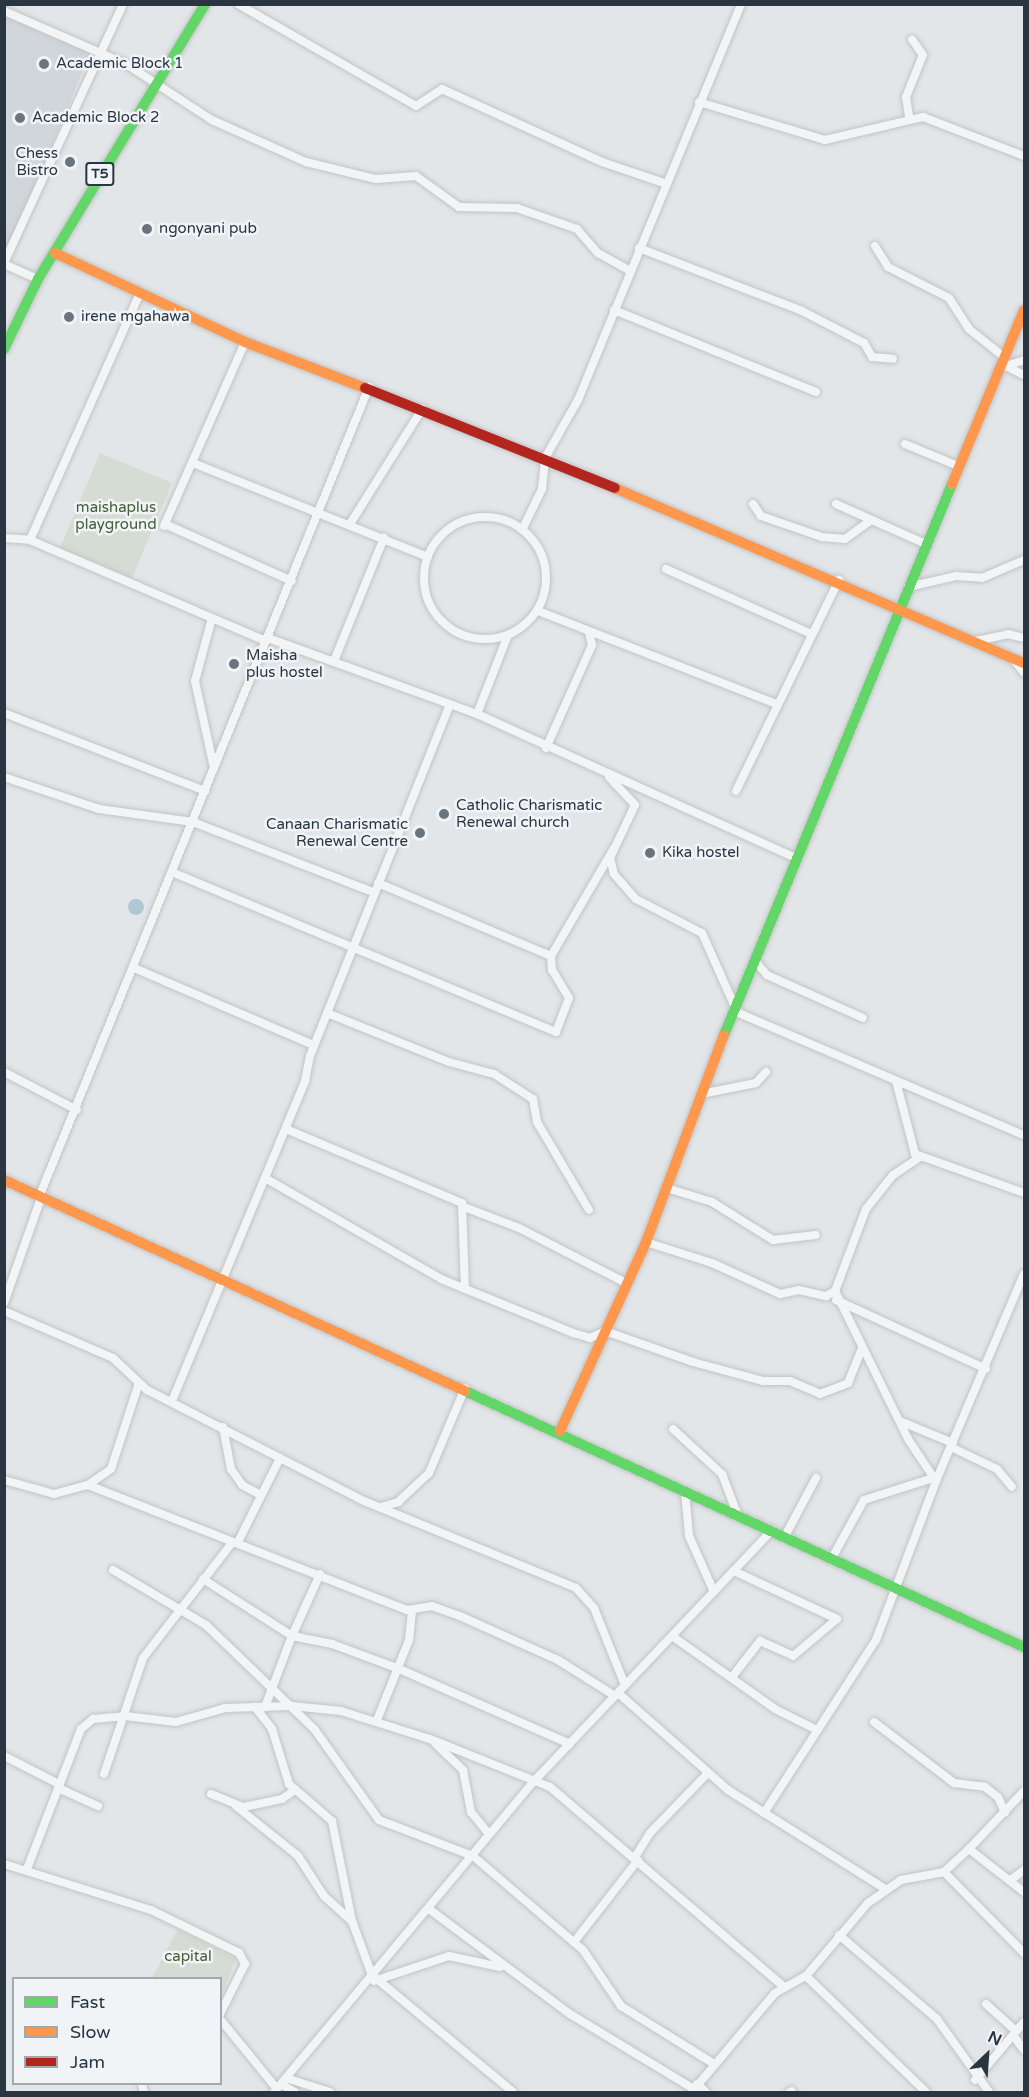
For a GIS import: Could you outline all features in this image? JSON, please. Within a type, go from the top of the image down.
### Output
[{"type":"main road","name":"T5","points":[[4,349],[38,279],[154,83],[206,4]]},
{"type":"main road","points":[[55,253],[139,295],[245,342],[369,387],[545,458],[839,580],[1024,663]]},
{"type":"main road","points":[[560,1431],[646,1242],[735,1009],[904,608],[908,587],[1024,310]]},
{"type":"main road","points":[[4,1180],[219,1280],[560,1431],[685,1491],[1023,1644]]},
{"type":"street","points":[[38,279],[4,263],[123,4]]},
{"type":"street","points":[[238,4],[416,106],[442,89],[602,162],[664,183]]},
{"type":"street","points":[[522,530],[542,489],[545,458],[578,400],[664,183],[741,4]]},
{"type":"street","points":[[4,12],[100,52],[212,120],[306,162],[376,179],[416,176],[459,207],[504,205],[577,229],[598,253],[630,271]]},
{"type":"street","points":[[909,117],[906,97],[923,56],[912,39]]},
{"type":"street","points":[[699,102],[825,140],[909,117],[1024,156]]},
{"type":"street","points":[[875,246],[888,267],[949,298],[969,329],[1003,364],[1024,375]]},
{"type":"street","points":[[639,248],[802,311],[864,343],[872,357],[893,359]]},
{"type":"street","points":[[30,540],[139,295]]},
{"type":"street","points":[[614,310],[816,392]]},
{"type":"street","points":[[245,342],[164,525],[292,581]]},
{"type":"street","points":[[1003,364],[1024,360]]},
{"type":"street","points":[[4,1303],[40,1198],[292,581],[316,512],[369,387]]},
{"type":"street","points":[[350,524],[422,409]]},
{"type":"street","points":[[905,444],[958,466]]},
{"type":"street","points":[[193,463],[428,557]]},
{"type":"street","points":[[753,504],[760,516],[822,537],[845,539],[871,520]]},
{"type":"street","points":[[836,504],[926,544]]},
{"type":"street","points":[[477,714],[508,635],[538,611],[546,574],[539,549],[522,530],[499,518],[474,518],[450,527],[428,557],[425,595],[437,617],[474,637],[508,635]]},
{"type":"street","points":[[4,538],[30,540],[212,618],[477,714],[546,748],[798,859]]},
{"type":"street","points":[[334,661],[384,538]]},
{"type":"street","points":[[908,587],[956,576],[982,578],[1024,560]]},
{"type":"street","points":[[666,569],[811,634]]},
{"type":"street","points":[[736,791],[839,580]]},
{"type":"street","points":[[538,611],[602,638],[777,704]]},
{"type":"street","points":[[212,618],[195,681],[214,769]]},
{"type":"street","points":[[589,632],[592,645]]},
{"type":"street","points":[[546,748],[592,645],[602,638]]},
{"type":"street","points":[[976,641],[1022,638]]},
{"type":"street","points":[[1012,657],[1024,673]]},
{"type":"street","points":[[172,1401],[219,1280],[286,1129],[314,1045],[450,705]]},
{"type":"street","points":[[4,713],[205,791]]},
{"type":"street","points":[[174,873],[352,951],[556,1032],[569,998],[552,970],[551,956],[614,848],[634,805],[607,774]]},
{"type":"street","points":[[4,777],[110,811],[193,822],[375,893]]},
{"type":"street","points":[[614,848],[610,866],[630,895],[692,925],[707,940],[735,1009],[1024,1135]]},
{"type":"street","points":[[378,884],[551,956]]},
{"type":"street","points":[[755,961],[767,975],[863,1018]]},
{"type":"street","points":[[135,968],[314,1045]]},
{"type":"street","points":[[327,1013],[449,1062],[494,1074],[533,1099],[537,1122],[589,1210]]},
{"type":"street","points":[[4,1072],[76,1110]]},
{"type":"street","points":[[701,1094],[756,1083],[766,1072]]},
{"type":"street","points":[[896,1081],[912,1151],[920,1157],[1024,1193]]},
{"type":"street","points":[[286,1129],[464,1207],[519,1228],[626,1283]]},
{"type":"street","points":[[920,1157],[893,1175],[866,1209],[835,1291],[836,1300],[861,1351],[935,1479]]},
{"type":"street","points":[[265,1178],[465,1289],[590,1338],[605,1332],[693,1362],[763,1381],[790,1381],[820,1394],[848,1383],[861,1351]]},
{"type":"street","points":[[667,1188],[712,1202],[773,1240],[816,1235]]},
{"type":"street","points":[[464,1207],[465,1289]]},
{"type":"street","points":[[646,1242],[712,1263],[780,1294],[799,1290],[826,1296],[835,1291]]},
{"type":"street","points":[[764,1813],[817,1730],[860,1672],[899,1587],[935,1479],[986,1369],[1024,1274]]},
{"type":"street","points":[[836,1300],[986,1369]]},
{"type":"street","points":[[4,1311],[114,1358],[139,1383],[280,1458],[381,1508],[450,1541],[576,1588],[594,1608],[625,1685]]},
{"type":"street","points":[[4,1480],[54,1494],[88,1485],[111,1469],[139,1383]]},
{"type":"street","points":[[381,1508],[398,1502],[429,1473],[465,1388]]},
{"type":"street","points":[[901,1421],[997,1469],[1012,1487]]},
{"type":"street","points":[[223,1427],[231,1469],[242,1485],[261,1495]]},
{"type":"street","points":[[673,1429],[722,1474],[737,1513]]},
{"type":"street","points":[[104,1774],[143,1658],[179,1608],[235,1543],[280,1458]]},
{"type":"street","points":[[785,1536],[816,1478]]},
{"type":"street","points":[[832,1558],[864,1500],[935,1479]]},
{"type":"street","points":[[88,1485],[412,1611],[432,1606],[510,1636],[616,1694],[708,1773],[764,1813],[885,1889]]},
{"type":"street","points":[[685,1491],[689,1536],[714,1592]]},
{"type":"street","points":[[374,1978],[473,1856],[488,1833],[536,1779],[772,1530]]},
{"type":"street","points":[[113,1570],[206,1625],[315,1730],[380,1820],[473,1856],[574,1942],[587,1964],[610,1984],[621,2006],[714,2064]]},
{"type":"street","points":[[732,1677],[760,1641],[792,1656],[837,1619],[734,1571]]},
{"type":"street","points":[[320,1574],[272,1687],[268,1707],[284,1775],[295,1790],[332,1821],[352,1921],[374,1978],[513,2092]]},
{"type":"street","points":[[203,1579],[292,1636],[332,1644],[397,1668],[570,1744]]},
{"type":"street","points":[[377,1720],[413,1626],[412,1611]]},
{"type":"street","points":[[672,1636],[817,1730]]},
{"type":"street","points":[[255,1707],[272,1729]]},
{"type":"street","points":[[310,1707],[315,1730]]},
{"type":"street","points":[[27,1869],[84,1724],[125,1716],[176,1722],[225,1708],[310,1707],[377,1720],[536,1779],[636,1858],[784,1988]]},
{"type":"street","points":[[874,1722],[954,1782],[985,1787],[998,1797],[1005,1813]]},
{"type":"street","points":[[430,1739],[460,1766],[471,1812],[488,1833]]},
{"type":"street","points":[[4,1756],[98,1806]]},
{"type":"street","points":[[574,1942],[636,1858],[650,1833],[708,1773]]},
{"type":"street","points":[[236,1806],[282,1799],[295,1790]]},
{"type":"street","points":[[694,2088],[784,1988],[806,1976],[839,1935],[885,1889],[944,1872],[1005,1813],[1021,1806],[1024,1791]]},
{"type":"street","points":[[211,1794],[236,1806],[298,1856],[324,1896],[352,1921]]},
{"type":"street","points":[[969,1849],[1012,1879],[1024,1892]]},
{"type":"street","points":[[4,1864],[27,1869],[34,1878],[172,1918],[239,1953],[245,1964],[222,2010]]},
{"type":"street","points":[[1012,1879],[1024,1870]]},
{"type":"street","points":[[944,1872],[1024,1953]]},
{"type":"street","points":[[429,1909],[505,1968],[694,2088],[706,2092]]},
{"type":"street","points":[[839,1935],[937,2019],[975,2080],[988,2092]]},
{"type":"street","points":[[280,2086],[364,1984],[374,1978],[449,1956],[505,1968]]},
{"type":"street","points":[[806,1976],[926,2092]]},
{"type":"street","points":[[986,2004],[1015,2035],[1024,2050]]},
{"type":"street","points":[[222,2021],[280,2086],[295,2092]]},
{"type":"street","points":[[975,2080],[1024,2022]]},
{"type":"street","points":[[280,2086],[330,2092]]},
{"type":"shaded area","points":[[4,15],[91,51],[7,253],[4,252]]},
{"type":"green space","name":"maishaplus playground","points":[[100,453],[172,483],[132,578],[60,548]]},
{"type":"green space","name":"capital","points":[[178,1929],[236,1959],[222,1994],[222,1977],[153,1977]]},
{"type":"water","points":[[133,899],[139,899],[144,907],[142,913],[133,915],[128,910],[128,904]]},
{"type":"traffic: fast","points":[[4,349],[38,279],[205,4]]},
{"type":"traffic: fast","points":[[724,1035],[952,484]]},
{"type":"traffic: fast","points":[[465,1391],[1024,1647]]},
{"type":"traffic: slow","points":[[55,253],[245,342],[365,388]]},
{"type":"traffic: slow","points":[[952,484],[1024,310]]},
{"type":"traffic: slow","points":[[615,488],[1024,663]]},
{"type":"traffic: slow","points":[[560,1431],[646,1242],[724,1035]]},
{"type":"traffic: slow","points":[[4,1180],[465,1391]]},
{"type":"traffic: jam","points":[[365,388],[615,488]]},
{"type":"place","name":"Academic Block 1","points":[[44,64]]},
{"type":"place","name":"Academic Block 2","points":[[20,118]]},
{"type":"place","name":"Chess Bistro","points":[[70,162]]},
{"type":"place","name":"ngonyani pub","points":[[147,229]]},
{"type":"place","name":"irene mgahawa","points":[[69,317]]},
{"type":"place","name":"Maisha plus hostel","points":[[234,664]]},
{"type":"place","name":"Catholic Charismatic Renewal church","points":[[444,814]]},
{"type":"place","name":"Canaan Charismatic Renewal Centre","points":[[420,833]]},
{"type":"place","name":"Kika hostel","points":[[650,853]]}]
